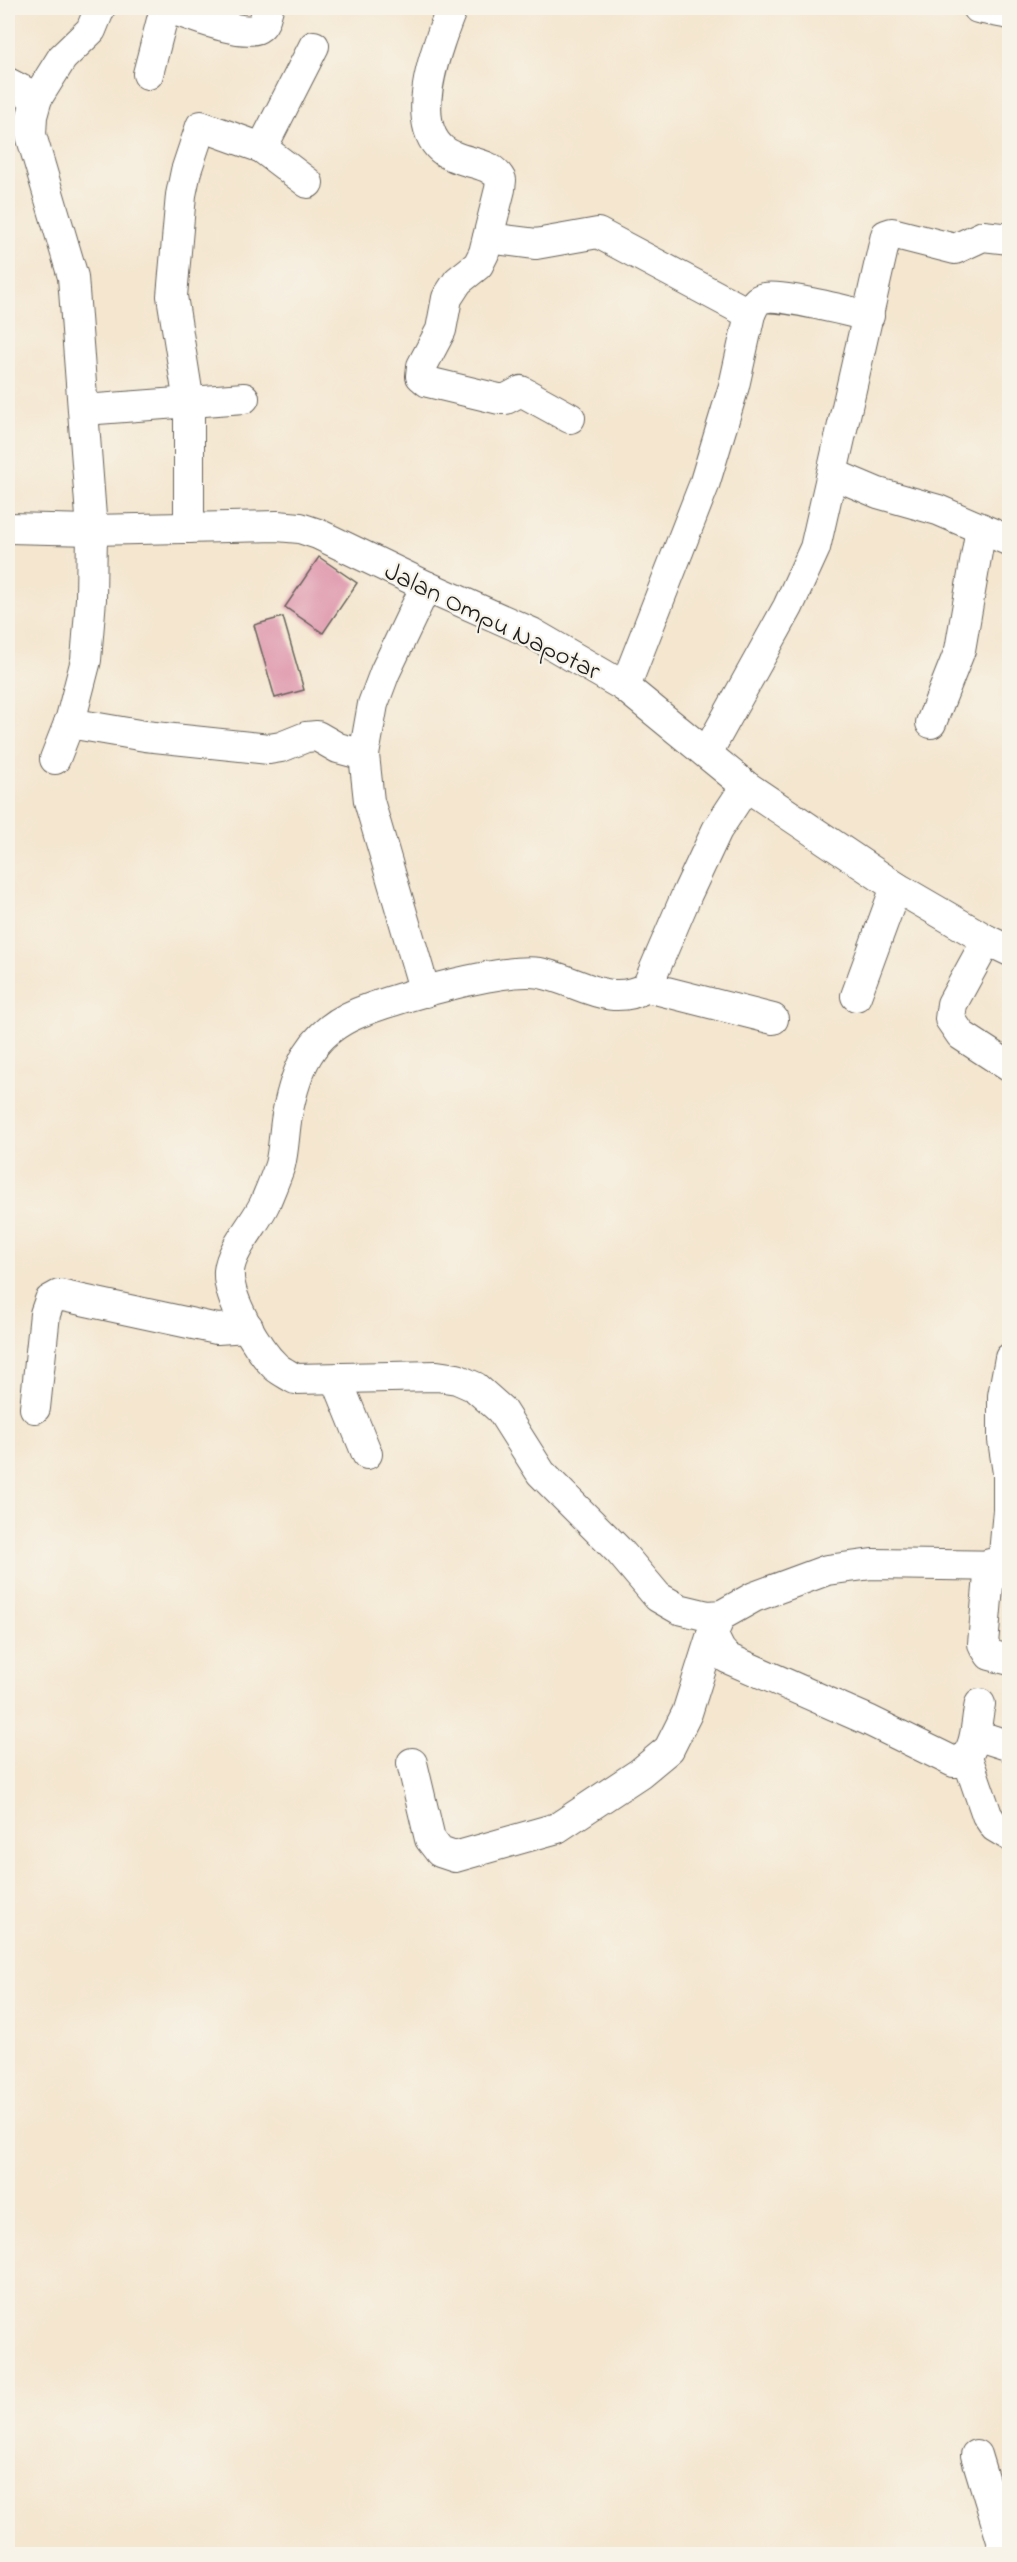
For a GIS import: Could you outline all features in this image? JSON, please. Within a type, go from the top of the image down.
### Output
[{"type":"street","points":[[55,759],[69,723],[86,660],[91,599],[92,530],[73,277],[31,135],[32,116],[37,98],[62,58],[91,30],[100,8]]},
{"type":"street","points":[[148,74],[166,8],[231,28],[249,31],[262,25],[268,8]]},
{"type":"street","points":[[452,8],[430,74],[426,99],[432,135],[441,149],[453,157],[488,166],[501,180],[488,238],[478,265],[458,281],[447,298],[441,330],[422,366],[421,376],[428,382],[499,399],[506,399],[521,391],[570,418]]},
{"type":"street","points":[[978,8],[1010,14]]},
{"type":"street","points":[[262,148],[314,46]]},
{"type":"street","points":[[8,83],[37,98]]},
{"type":"street","points":[[189,528],[189,403],[172,296],[177,230],[186,171],[202,124],[262,148],[308,183]]},
{"type":"street","points":[[488,238],[536,244],[598,232],[750,314]]},
{"type":"street","points":[[707,753],[788,607],[815,548],[888,233],[955,249],[983,236],[1010,239]]},
{"type":"street","points":[[625,687],[704,485],[734,386],[750,314],[762,298],[777,297],[868,316]]},
{"type":"street","points":[[84,410],[244,398]]},
{"type":"street","points":[[833,474],[878,493],[938,510],[1010,541]]},
{"type":"street","name":"Jalan Ompu Napotar","points":[[8,528],[92,530],[277,526],[300,528],[336,541],[426,586],[532,633],[625,687],[746,786],[896,887],[998,945]]},
{"type":"street","points":[[932,723],[960,650],[981,528]]},
{"type":"street","points":[[425,992],[369,801],[364,755],[373,704],[385,672],[426,586]]},
{"type":"street","points":[[69,723],[145,736],[269,749],[306,737],[317,736],[338,748],[364,755]]},
{"type":"street","points":[[746,786],[717,830],[647,987],[633,995],[608,996],[555,976],[533,972],[499,975],[425,992],[357,1013],[316,1040],[300,1065],[287,1114],[280,1164],[264,1205],[249,1227],[229,1269],[231,1289],[262,1351],[277,1368],[296,1379],[337,1380],[361,1376],[437,1376],[457,1379],[475,1387],[501,1410],[541,1473],[621,1552],[658,1597],[679,1609],[708,1616],[717,1624],[720,1650],[727,1658],[848,1711],[942,1757],[961,1762],[971,1746],[980,1704]]},
{"type":"street","points":[[855,996],[896,887]]},
{"type":"street","points":[[998,945],[952,1004],[950,1019],[961,1035],[1010,1067]]},
{"type":"street","points":[[647,987],[773,1019]]},
{"type":"street","points":[[35,1408],[45,1314],[50,1300],[59,1295],[218,1329],[248,1327]]},
{"type":"street","points":[[1010,1358],[1003,1396],[1003,1440],[1008,1473],[1008,1510],[1001,1565],[983,1644],[990,1655],[1010,1660]]},
{"type":"street","points":[[337,1380],[367,1454]]},
{"type":"street","points":[[412,1763],[430,1839],[440,1852],[455,1857],[557,1828],[640,1773],[669,1749],[687,1713],[717,1624],[754,1597],[827,1570],[872,1564],[1001,1565]]},
{"type":"street","points":[[971,1746],[1010,1746]]},
{"type":"street","points":[[971,1746],[987,1815],[994,1827],[1010,1836]]},
{"type":"street","points":[[976,2455],[1000,2554]]},
{"type":"building","points":[[319,557],[357,583],[323,633],[285,607]]},
{"type":"building","points":[[283,617],[304,690],[275,698],[254,625]]}]
